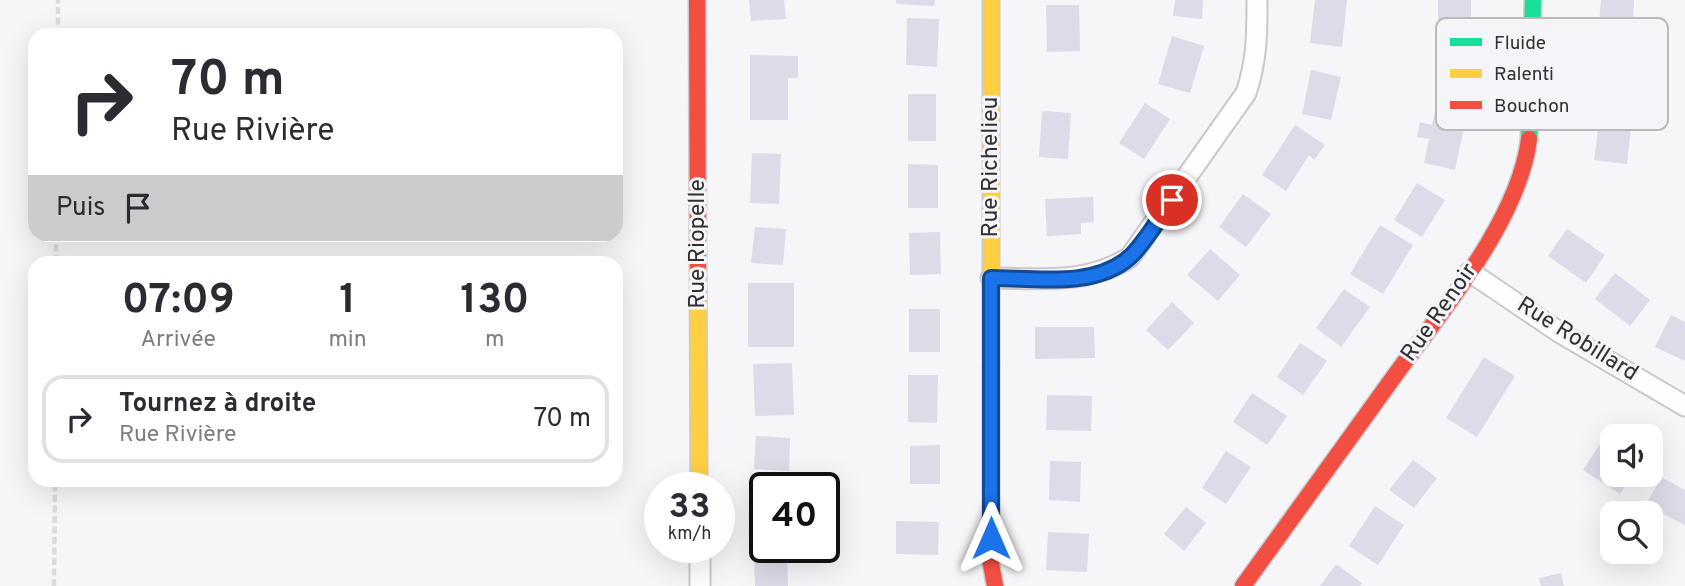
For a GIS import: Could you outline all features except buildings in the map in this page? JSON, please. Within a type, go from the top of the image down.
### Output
[{"type":"street","name":"Rue Riopelle","points":[[697,0],[699,472]]},
{"type":"street","name":"Rue Richelieu","points":[[991,0],[991,550],[995,586]]},
{"type":"street","points":[[991,278],[1088,277],[1111,270],[1130,257],[1246,93],[1254,70],[1257,46],[1257,0]]},
{"type":"street","name":"Rue Renoir","points":[[1533,0],[1533,18]]},
{"type":"street","name":"Rue Renoir","points":[[1243,586],[1470,272],[1503,215],[1527,156],[1530,130]]},
{"type":"street","name":"Rue Robillard","points":[[1470,272],[1559,332],[1685,406]]},
{"type":"street","points":[[700,563],[700,586]]},
{"type":"path","points":[[58,0],[58,28]]},
{"type":"path","points":[[54,586],[55,487]]},
{"type":"traffic: fast","points":[[1532,18],[1533,0]]},
{"type":"traffic: fast","points":[[1529,130],[1529,139]]},
{"type":"traffic: slow","points":[[991,0],[991,367]]},
{"type":"traffic: slow","points":[[698,266],[699,472]]},
{"type":"traffic: jam","points":[[697,0],[698,266]]},
{"type":"traffic: jam","points":[[1243,586],[1475,265],[1510,202],[1522,170],[1529,139]]},
{"type":"traffic: jam","points":[[991,367],[991,564],[995,586]]},
{"type":"route","points":[[991,538],[991,278],[1068,279],[1088,277],[1111,270],[1130,257],[1172,200]]}]
